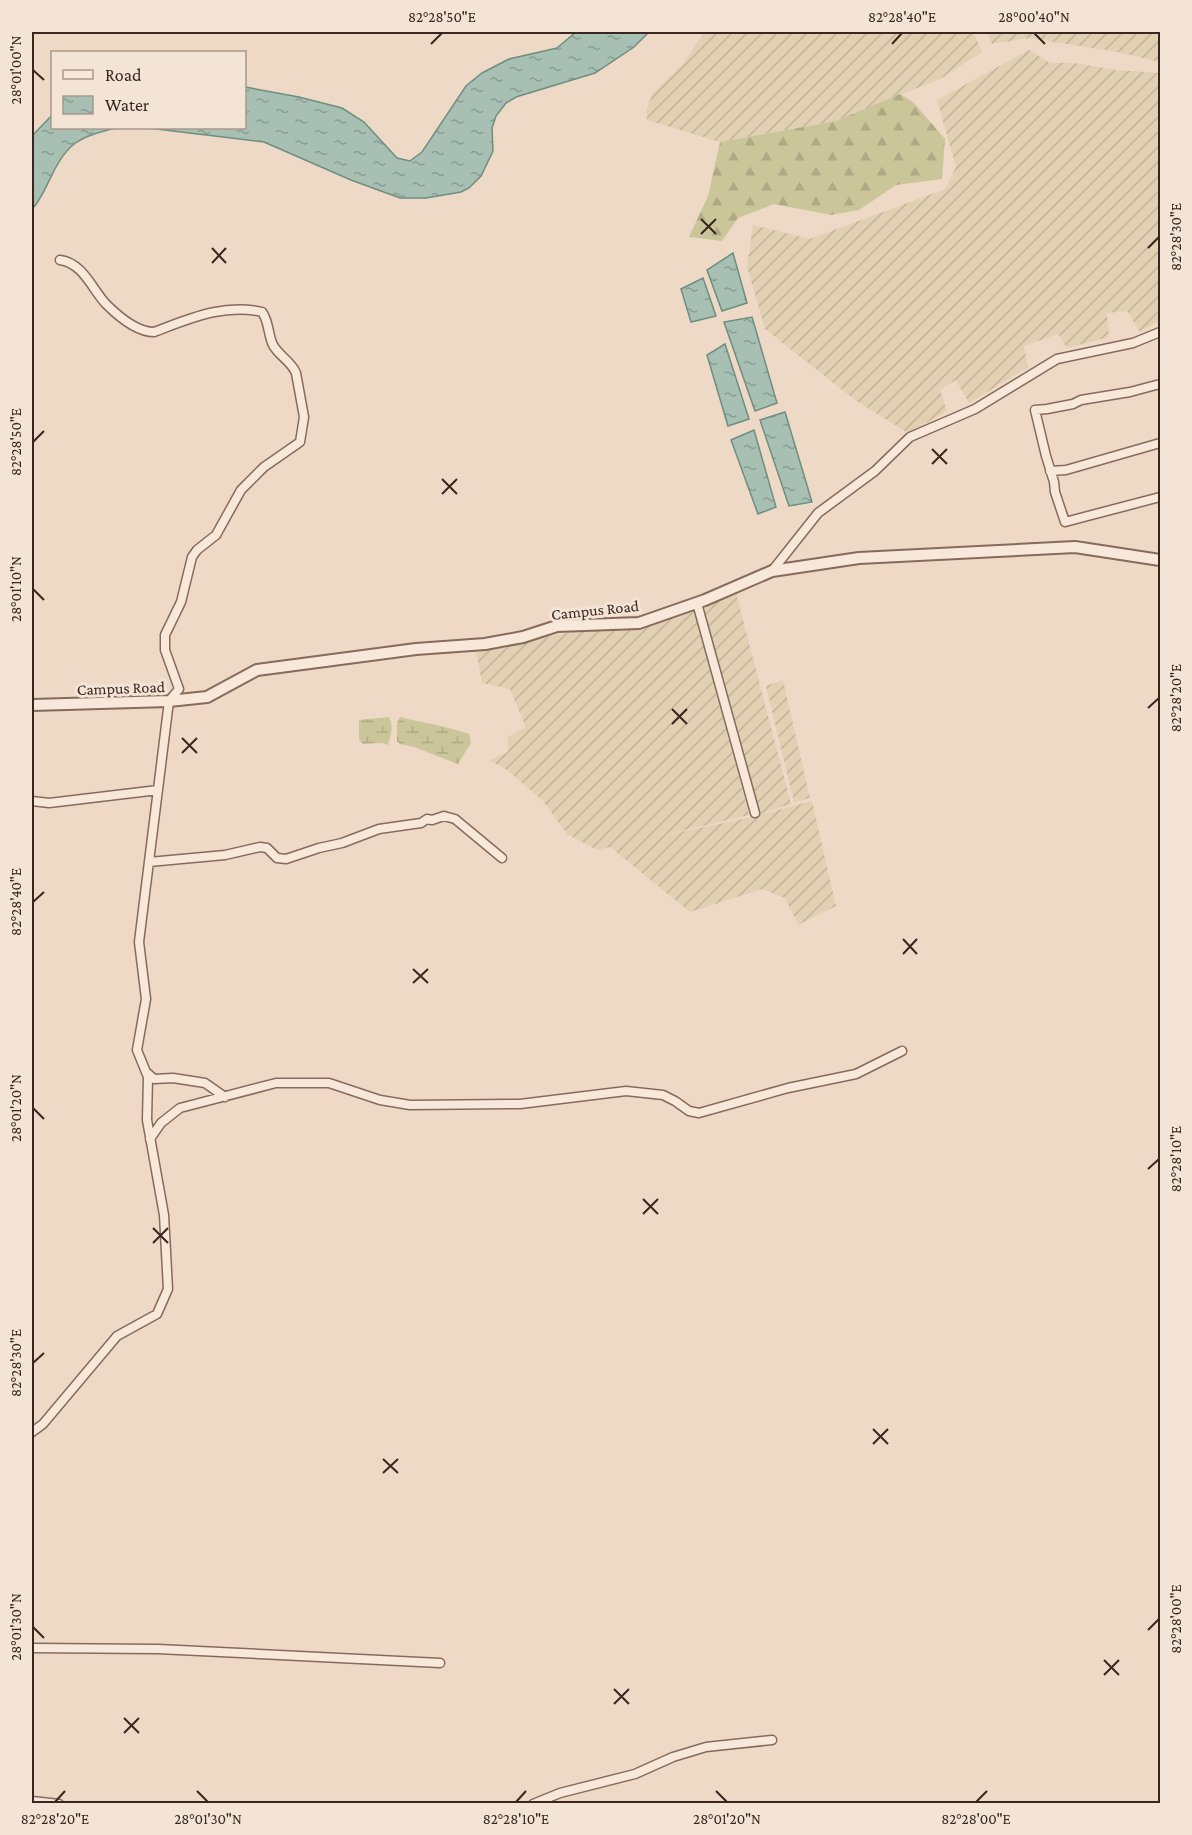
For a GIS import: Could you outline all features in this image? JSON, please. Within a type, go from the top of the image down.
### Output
[{"type":"street","points":[[32,1432],[43,1424],[117,1336],[157,1314],[168,1289],[164,1215],[147,1120],[146,1072],[137,1050],[146,999],[139,942],[169,701],[179,689],[165,650],[165,635],[182,602],[192,557],[216,535],[241,490],[264,467],[300,442],[304,417],[296,373],[276,349],[265,314],[262,312],[227,309],[193,316],[154,332],[147,332],[131,324],[106,304],[78,269],[60,260]]},
{"type":"street","points":[[772,571],[818,513],[875,471],[910,437],[975,409],[1057,359],[1133,343],[1161,332]]},
{"type":"street","points":[[1161,384],[1035,410],[1065,522],[1161,497]]},
{"type":"street","points":[[1050,471],[1066,470],[1161,443]]},
{"type":"street","name":"Campus Road","points":[[32,705],[169,701],[207,697],[257,670],[416,648],[485,645],[523,637],[557,626],[639,623],[696,603],[772,571],[859,558],[1075,547],[1161,560]]},
{"type":"street","points":[[696,603],[755,813]]},
{"type":"street","points":[[32,801],[49,803],[158,790]]},
{"type":"street","points":[[149,861],[225,855],[260,847],[267,848],[278,858],[286,859],[342,843],[379,829],[421,823],[427,819],[432,820],[444,816],[455,819],[502,858]]},
{"type":"street","points":[[150,1139],[161,1124],[180,1108],[276,1083],[329,1083],[380,1100],[410,1105],[520,1104],[626,1091],[663,1095],[688,1111],[699,1113],[788,1088],[856,1074],[902,1051]]},
{"type":"street","points":[[146,1072],[154,1079],[173,1078],[205,1083],[225,1098]]},
{"type":"street","points":[[32,1648],[158,1649],[440,1663]]},
{"type":"street","points":[[533,1803],[560,1793],[635,1774],[673,1757],[706,1747],[772,1740]]},
{"type":"street","points":[[32,1801],[59,1803]]},
{"type":"shaded area","points":[[704,32],[973,32],[982,52],[940,79],[836,121],[720,142],[647,120],[646,110],[653,93],[684,63]]},
{"type":"shaded area","points":[[987,32],[1160,32],[1160,62],[1117,52],[1029,38],[992,44]]},
{"type":"shaded area","points":[[1029,50],[1050,63],[1074,63],[1116,70],[1160,73],[1160,320],[1140,332],[1127,311],[1107,313],[1109,337],[1067,348],[1058,334],[1024,346],[1028,367],[969,403],[956,380],[940,390],[947,411],[908,433],[855,400],[765,329],[747,267],[753,225],[810,239],[945,189],[956,167],[937,100]]},
{"type":"shaded area","points":[[736,593],[791,804],[760,814],[702,606]]},
{"type":"shaded area","points":[[694,608],[749,815],[652,838],[752,817],[812,801],[836,906],[798,925],[785,898],[762,889],[690,912],[610,847],[597,850],[567,834],[543,801],[507,770],[489,760],[508,752],[508,737],[526,727],[510,689],[482,683],[476,651]]},
{"type":"shaded area","points":[[783,680],[810,798],[794,802],[766,686]]},
{"type":"green space","points":[[900,94],[913,102],[945,139],[942,179],[896,185],[859,210],[831,215],[774,204],[738,218],[722,241],[689,237],[708,196],[720,142],[836,121]]},
{"type":"green space","points":[[389,717],[392,727],[388,745],[363,744],[359,740],[359,720]]},
{"type":"green space","points":[[400,717],[469,734],[471,743],[458,764],[400,744],[397,741],[397,723]]},
{"type":"water","points":[[576,32],[649,32],[634,47],[595,73],[516,97],[506,103],[496,116],[492,128],[493,151],[481,176],[469,188],[461,192],[426,198],[400,198],[351,180],[264,142],[156,129],[246,129],[246,87],[342,108],[364,122],[397,158],[410,161],[422,152],[466,86],[482,73],[509,59],[557,48]]},
{"type":"water","points":[[51,116],[51,129],[113,129],[84,138],[69,148],[32,209],[32,136]]},
{"type":"water","points":[[733,253],[747,303],[722,311],[707,270]]},
{"type":"water","points":[[703,278],[716,316],[691,322],[681,289]]},
{"type":"water","points":[[752,317],[777,403],[755,411],[724,322]]},
{"type":"water","points":[[725,344],[749,419],[728,426],[707,355]]},
{"type":"water","points":[[785,412],[812,502],[789,506],[760,420]]},
{"type":"water","points":[[754,430],[776,507],[758,514],[731,440]]}]
